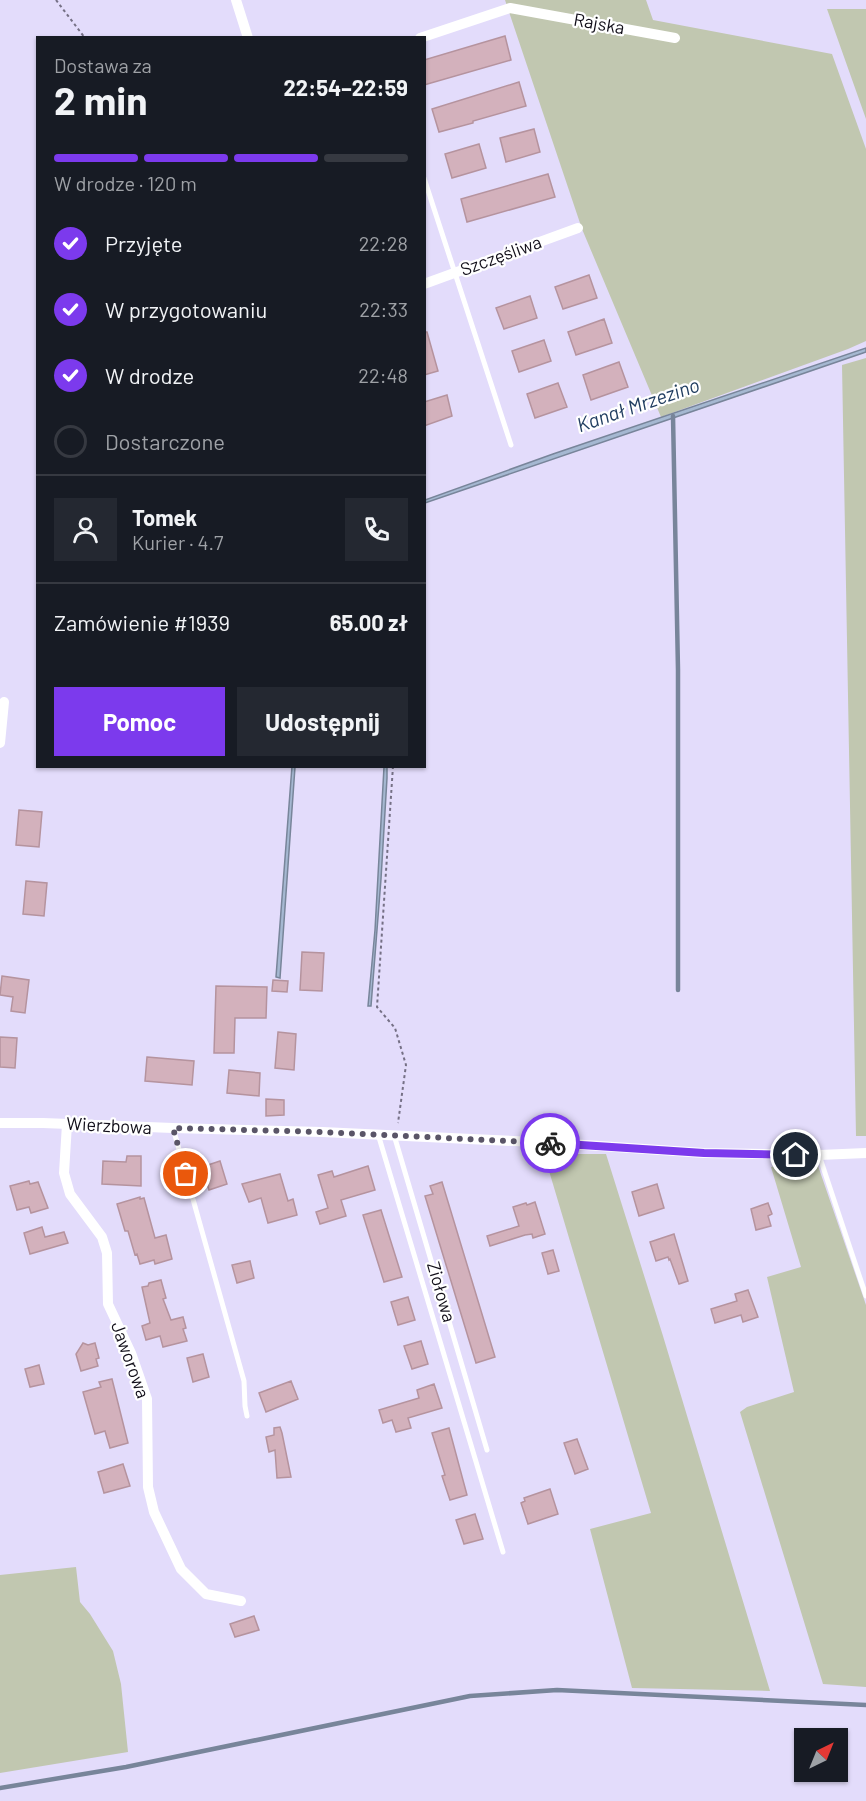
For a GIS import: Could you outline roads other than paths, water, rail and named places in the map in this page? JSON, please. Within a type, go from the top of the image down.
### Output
[{"type":"street","points":[[236,0],[247,36]]},
{"type":"street","name":"Rajska","points":[[426,36],[510,8],[675,38]]},
{"type":"street","name":"Szczęśliwa","points":[[426,283],[578,228]]},
{"type":"street","points":[[0,743],[4,702]]},
{"type":"street","name":"Wierzbowa","points":[[0,1123],[378,1134],[704,1153],[819,1155],[866,1153]]},
{"type":"street","name":"Jaworowa","points":[[67,1124],[64,1173],[70,1194],[102,1237],[107,1253],[108,1304],[131,1353],[147,1399],[147,1487],[154,1512],[182,1569],[206,1594],[241,1601]]},
{"type":"lane","points":[[426,184],[511,445]]},
{"type":"lane","points":[[173,1128],[244,1381],[247,1416]]},
{"type":"lane","points":[[378,1134],[503,1552]]},
{"type":"lane","name":"Ziołowa","points":[[394,1135],[487,1449]]},
{"type":"lane","points":[[819,1155],[866,1296]]},
{"type":"water","points":[[866,348],[866,352],[426,503],[426,500]]},
{"type":"water","points":[[292,768],[295,768],[280,978],[276,977]]},
{"type":"water","points":[[384,768],[387,768],[371,1006],[368,1006],[375,930]]},
{"type":"waterway","points":[[673,416],[678,670],[678,990]]},
{"type":"waterway","points":[[0,1788],[126,1767],[470,1696],[557,1690],[866,1705]]},
{"type":"water label","name":"Kanał Mrzezino","points":[[638,405]]}]
